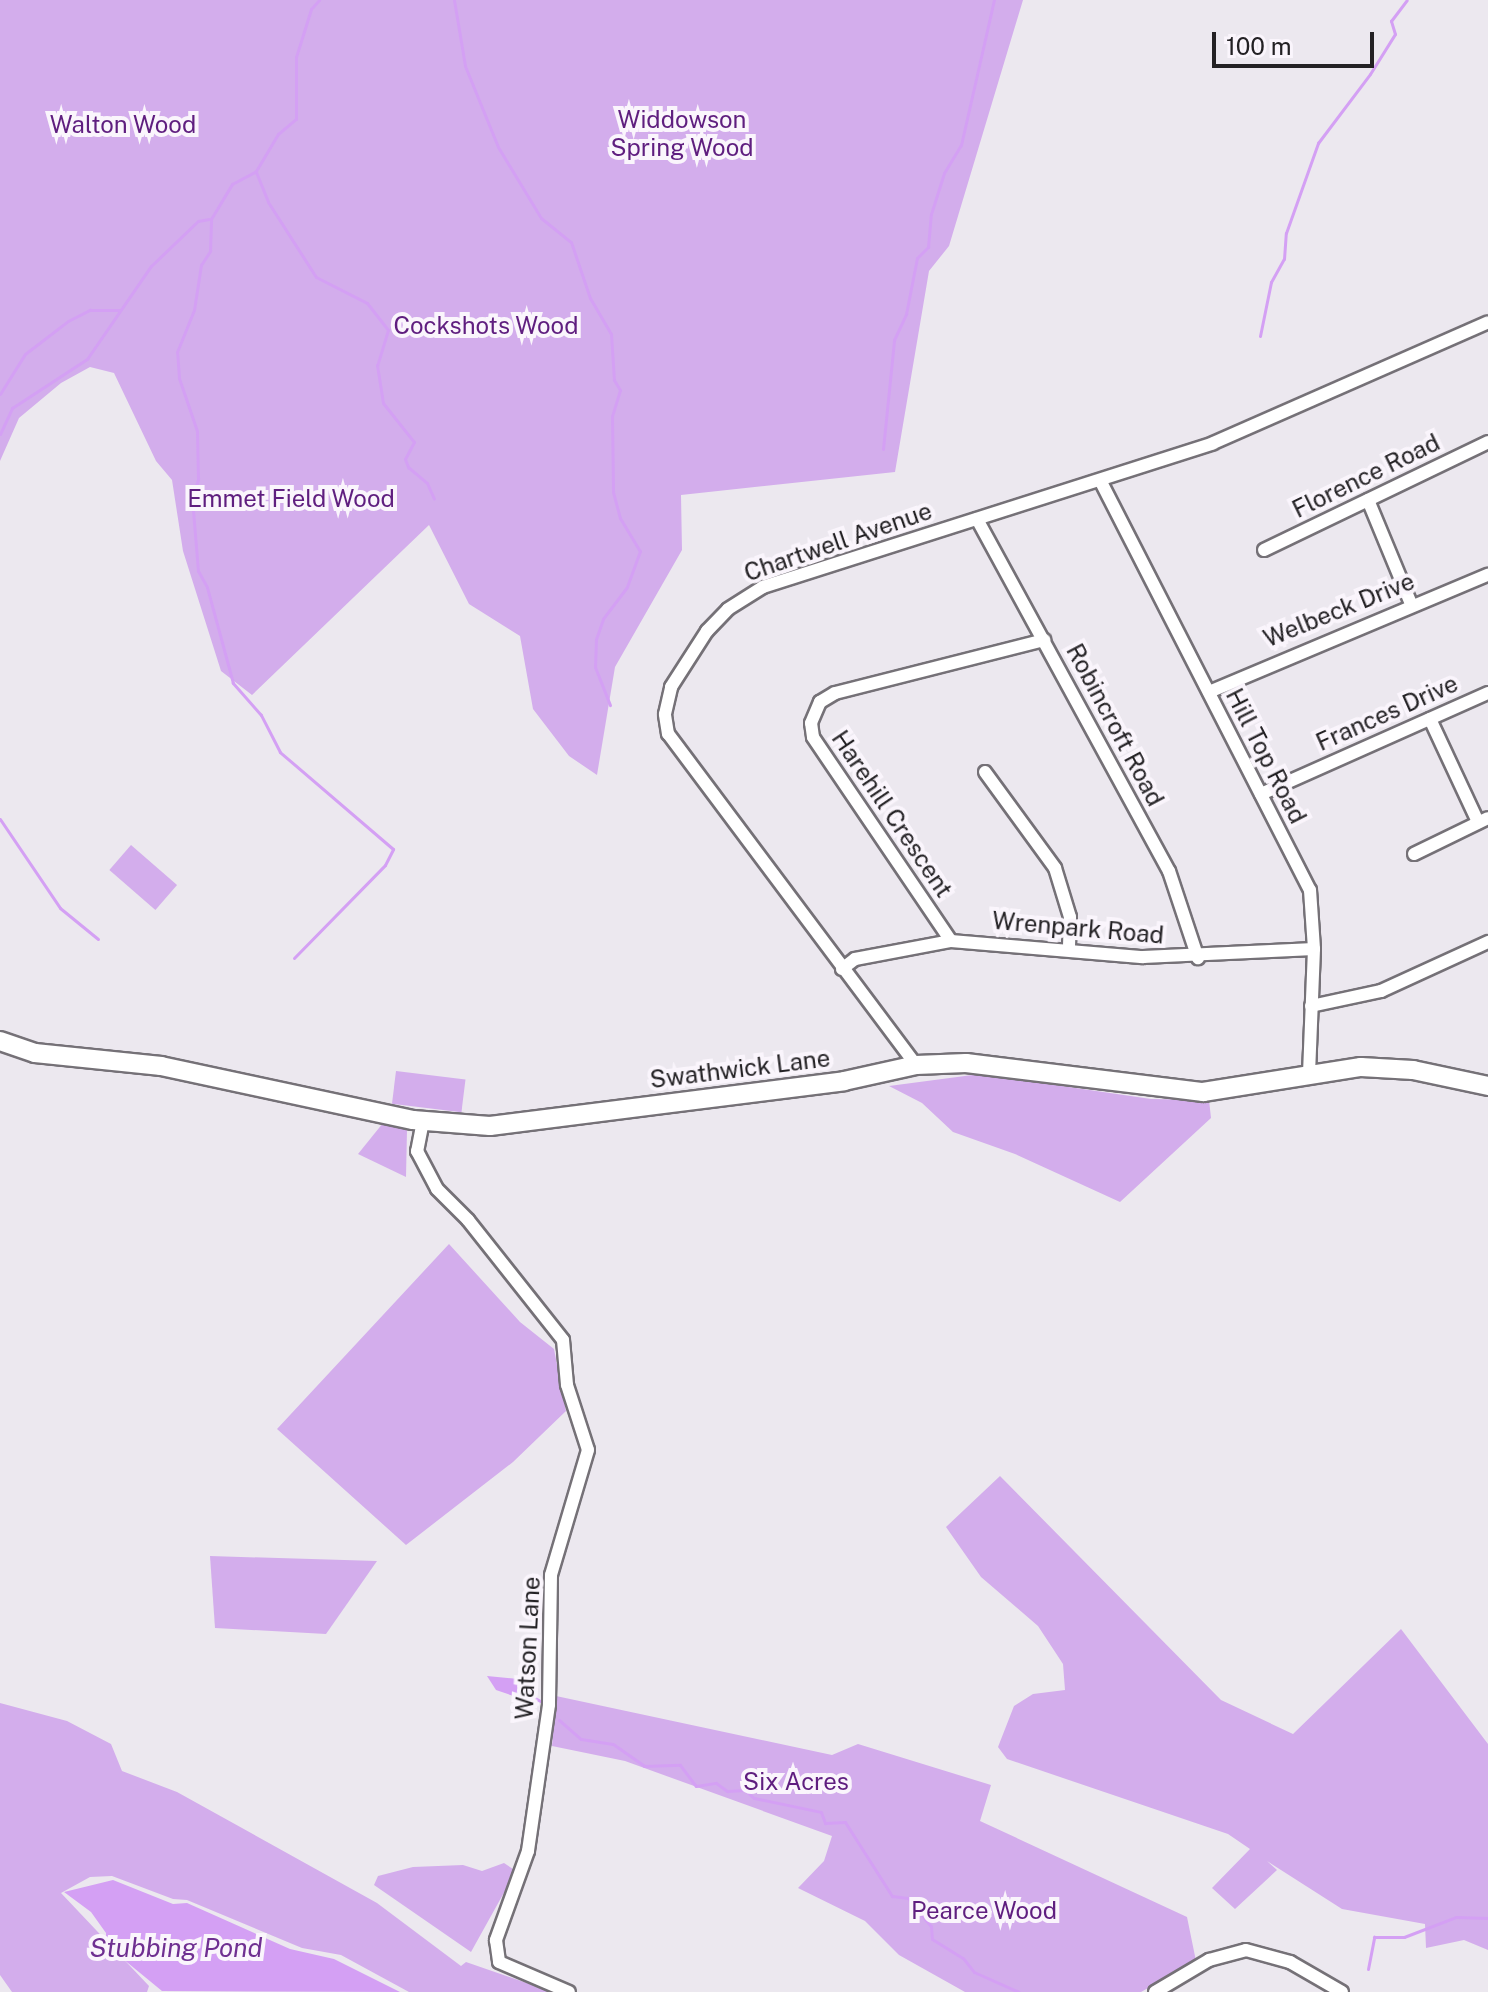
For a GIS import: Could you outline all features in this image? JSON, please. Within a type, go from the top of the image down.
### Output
[{"type":"street","name":"Chartwell Avenue","points":[[916,1065],[668,734],[665,714],[671,687],[707,631],[742,597],[863,552],[1213,443],[1488,322]]},
{"type":"street","name":"Florence Road","points":[[1264,550],[1488,442]]},
{"type":"street","name":"Hill Top Road","points":[[1100,480],[1310,890],[1314,949],[1309,1072]]},
{"type":"street","points":[[1368,500],[1411,604]]},
{"type":"street","name":"Robincroft Road","points":[[977,519],[1169,871],[1198,958]]},
{"type":"street","name":"Welbeck Drive","points":[[1209,692],[1411,604],[1488,575]]},
{"type":"street","name":"Harehill Crescent","points":[[951,941],[813,737],[811,723],[820,702],[835,693],[1044,640]]},
{"type":"street","name":"Frances Drive","points":[[1261,794],[1488,693]]},
{"type":"street","points":[[1414,854],[1483,820],[1430,719]]},
{"type":"street","points":[[985,772],[1055,868],[1070,917],[1069,947]]},
{"type":"street","name":"Wrenpark Road","points":[[842,969],[855,959],[951,941],[1198,958],[1314,949]]},
{"type":"street","points":[[1311,1006],[1381,991],[1488,942]]},
{"type":"street","name":"Swathwick Lane","points":[[0,1041],[35,1053],[161,1066],[423,1121],[509,1126],[844,1081],[916,1065],[966,1063],[1203,1092],[1309,1072],[1361,1067],[1413,1070],[1488,1086]]},
{"type":"street","name":"Watson Lane","points":[[423,1121],[417,1151],[437,1189],[563,1340],[567,1385],[588,1450],[551,1575],[549,1705],[528,1851],[496,1940],[499,1962],[569,1992]]},
{"type":"street","points":[[1155,1992],[1209,1960],[1246,1950],[1290,1962],[1342,1992]]},
{"type":"green space","points":[[0,0],[1023,0],[949,246],[929,271],[895,472],[681,495],[682,550],[615,667],[597,775],[569,756],[533,709],[520,636],[469,604],[429,525],[252,695],[221,671],[183,551],[172,480],[156,461],[114,373],[90,367],[61,383],[19,418],[0,461]]},
{"type":"green space","points":[[131,845],[177,885],[155,910],[109,870]]},
{"type":"green space","points":[[396,1071],[465,1080],[461,1112],[392,1104]]},
{"type":"green space","points":[[980,1074],[1151,1099],[1209,1100],[1211,1118],[1120,1202],[1015,1154],[953,1132],[922,1103],[889,1086]]},
{"type":"green space","points":[[383,1123],[407,1130],[406,1177],[358,1154]]},
{"type":"green space","points":[[449,1244],[520,1322],[554,1349],[566,1411],[513,1462],[406,1545],[277,1429]]},
{"type":"green space","points":[[1000,1476],[1221,1700],[1293,1734],[1401,1629],[1488,1744],[1488,1950],[1464,1940],[1426,1948],[1425,1924],[1342,1909],[1267,1861],[1277,1870],[1235,1909],[1212,1888],[1250,1849],[1228,1834],[1007,1759],[998,1747],[1014,1706],[1033,1694],[1065,1690],[1063,1664],[1038,1626],[981,1577],[946,1527]]},
{"type":"green space","points":[[210,1556],[377,1561],[326,1634],[215,1628]]},
{"type":"green space","name":"Pearce Wood","points":[[556,1696],[832,1755],[858,1744],[991,1785],[980,1821],[1187,1917],[1196,1961],[1141,1992],[965,1992],[899,1955],[865,1921],[798,1888],[824,1861],[832,1836],[625,1761],[552,1746]]},
{"type":"green space","points":[[0,1703],[67,1721],[111,1744],[122,1771],[177,1792],[377,1903],[461,1966],[466,1962],[553,1992],[409,1992],[341,1955],[302,1948],[187,1900],[173,1899],[112,1876],[90,1877],[61,1893],[149,1986],[147,1992],[12,1992],[0,1975]]},
{"type":"green space","points":[[504,1863],[516,1871],[471,1952],[374,1885],[378,1876],[413,1867],[463,1865],[482,1871]]},
{"type":"water","points":[[487,1676],[529,1680],[528,1701],[496,1690]]},
{"type":"water","name":"Stubbing Pond","points":[[113,1880],[173,1904],[187,1903],[290,1949],[334,1959],[400,1992],[162,1991],[106,1945],[106,1933],[91,1912],[64,1892]]},
{"type":"waterway","points":[[294,958],[385,865],[393,849],[280,752],[261,715],[233,683],[207,587],[198,571],[192,498],[198,479],[197,431],[179,378],[177,352],[194,310],[201,265],[210,251],[211,219],[232,184],[256,171],[278,134],[296,119],[296,57],[311,9],[319,0]]},
{"type":"waterway","points":[[454,0],[465,66],[498,147],[541,218],[571,242],[590,298],[611,334],[614,380],[620,390],[612,416],[613,492],[620,518],[640,551],[627,587],[603,619],[596,639],[595,667],[610,705]]},
{"type":"waterway","points":[[883,449],[894,340],[906,314],[917,258],[928,247],[931,214],[944,173],[961,145],[994,0]]},
{"type":"waterway","points":[[1260,336],[1271,282],[1284,259],[1286,233],[1318,143],[1370,74],[1395,34],[1391,21],[1407,0]]},
{"type":"waterway","points":[[256,172],[268,202],[316,277],[367,303],[388,330],[377,365],[383,403],[414,442],[405,459],[408,467],[427,483],[434,499]]},
{"type":"waterway","points":[[0,434],[12,408],[87,359],[151,266],[198,221],[209,219]]},
{"type":"waterway","points":[[0,394],[25,354],[68,321],[90,310],[119,310]]},
{"type":"waterway","points":[[0,819],[60,908],[98,939]]},
{"type":"waterway","points":[[528,1694],[542,1702],[543,1710]]},
{"type":"waterway","points":[[559,1720],[581,1739],[613,1744],[644,1766],[680,1765],[696,1786],[716,1783],[727,1791],[745,1790],[754,1798],[821,1812],[825,1823],[845,1822],[892,1896],[908,1898],[931,1926],[932,1939],[963,1958],[974,1972],[1019,1992]]},
{"type":"waterway","points":[[1368,1969],[1374,1937],[1404,1937],[1456,1917],[1488,1918]]},
{"type":"park label","name":"Walton Wood","points":[[123,125]]},
{"type":"park label","name":"Widdowson Spring Wood","points":[[682,134]]},
{"type":"park label","name":"Cockshots Wood","points":[[486,326]]},
{"type":"park label","name":"Emmet Field Wood","points":[[291,499]]},
{"type":"park label","name":"Six Acres","points":[[796,1782]]}]
